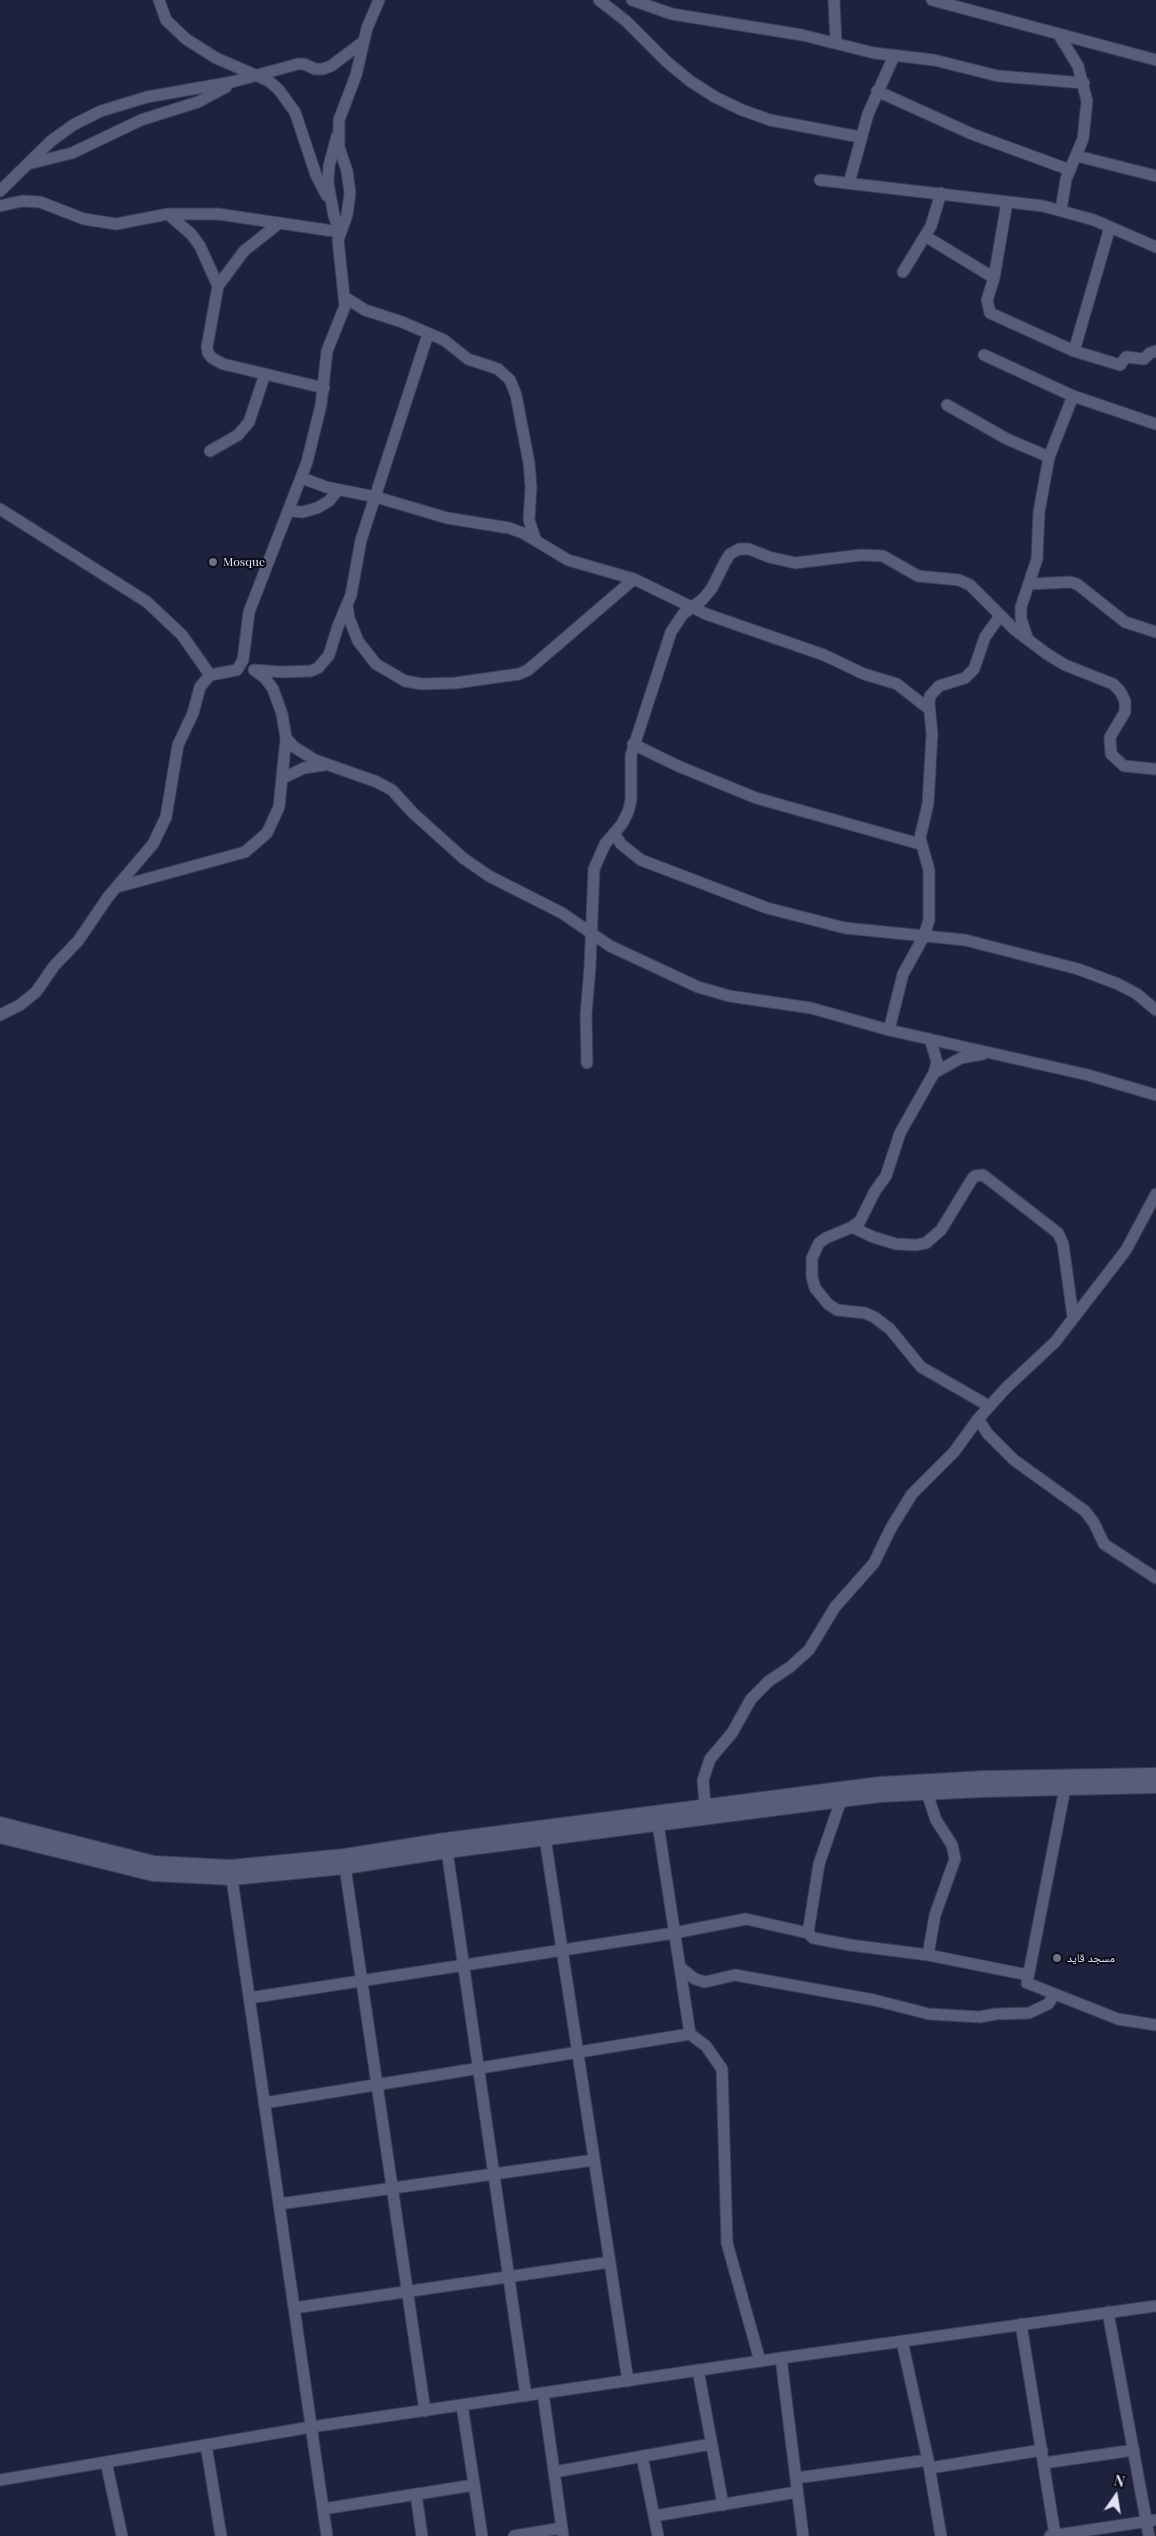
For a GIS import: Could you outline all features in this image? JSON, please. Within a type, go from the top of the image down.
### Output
[{"type":"street","points":[[158,0],[166,20],[186,40],[216,58],[257,75],[279,90],[295,112],[316,175],[330,200],[340,232]]},
{"type":"street","points":[[330,200],[329,166],[338,133],[339,120],[356,75],[364,42],[379,0]]},
{"type":"street","points":[[600,0],[626,21],[682,75],[715,97],[742,110],[770,120],[860,137]]},
{"type":"street","points":[[632,0],[672,14],[836,42],[894,56],[934,60],[998,76],[1084,83]]},
{"type":"street","points":[[834,0],[836,42]]},
{"type":"street","points":[[932,0],[1156,60]]},
{"type":"street","points":[[1059,35],[1078,66],[1084,83],[1087,120],[1077,156],[1070,170],[1061,210]]},
{"type":"street","points":[[0,191],[61,133],[101,111],[147,97],[232,82],[298,64],[304,64],[315,69],[330,66],[364,42]]},
{"type":"street","points":[[849,183],[860,137],[877,91],[894,56]]},
{"type":"street","points":[[28,164],[58,158],[86,148],[156,114],[210,97],[232,82]]},
{"type":"street","points":[[877,91],[972,134],[1070,170]]},
{"type":"street","points":[[0,1015],[20,1005],[36,992],[54,966],[78,941],[117,887],[145,857],[160,831],[169,802],[178,745],[193,713],[200,686],[210,675],[232,672],[241,666],[249,612],[302,478],[318,424],[324,388],[327,351],[334,331],[343,314],[346,298],[338,248],[340,232],[347,215],[350,193],[338,133]]},
{"type":"street","points":[[1077,156],[1156,176]]},
{"type":"street","points":[[820,180],[941,193],[1061,210],[1110,227],[1156,247]]},
{"type":"street","points":[[903,272],[925,236],[935,215],[941,193]]},
{"type":"street","points":[[0,206],[22,201],[40,202],[84,219],[104,223],[128,223],[168,214],[218,214],[340,232]]},
{"type":"street","points":[[1007,202],[994,278],[987,300],[990,313],[1074,351],[1120,365],[1126,357],[1144,359],[1150,352],[1156,351]]},
{"type":"street","points":[[168,214],[191,234],[200,246],[218,286]]},
{"type":"street","points":[[278,224],[244,251],[218,286],[207,347],[208,353],[217,362],[324,388]]},
{"type":"street","points":[[1074,351],[1110,227]]},
{"type":"street","points":[[925,236],[994,278]]},
{"type":"street","points":[[346,298],[365,310],[402,322],[444,340],[468,359],[498,369],[514,387],[529,463],[531,487],[530,520],[536,541]]},
{"type":"street","points":[[241,666],[254,670],[297,672],[318,668],[329,656],[354,584],[361,540],[428,334]]},
{"type":"street","points":[[984,355],[1073,396],[1156,424]]},
{"type":"street","points":[[210,451],[238,435],[249,422],[265,374]]},
{"type":"street","points":[[1028,641],[1021,619],[1021,607],[1037,558],[1039,512],[1049,457],[1073,396]]},
{"type":"street","points":[[946,405],[993,432],[1049,457]]},
{"type":"street","points":[[302,478],[338,490],[376,496],[447,518],[509,528],[536,541],[551,552],[585,567],[634,579],[691,608],[721,620],[824,655],[864,674],[897,684],[929,709]]},
{"type":"street","points":[[289,511],[303,512],[317,508],[329,501],[338,490]]},
{"type":"street","points":[[0,509],[152,606],[182,635],[210,675]]},
{"type":"street","points":[[587,1063],[586,1015],[594,869],[598,856],[622,824],[631,800],[630,765],[633,744],[671,632],[682,614],[712,588],[730,554],[739,549],[749,549],[770,558],[795,563],[861,555],[883,556],[918,576],[959,580],[970,585],[1028,641],[1065,664],[1113,684],[1120,691],[1125,701],[1125,712],[1121,722],[1110,737],[1111,754],[1124,766],[1156,769]]},
{"type":"street","points":[[347,605],[349,618],[358,641],[376,664],[405,681],[422,684],[455,683],[510,675],[528,670],[634,579]]},
{"type":"street","points":[[1029,584],[1070,582],[1078,584],[1125,622],[1156,632]]},
{"type":"street","points":[[889,1030],[903,974],[924,936],[929,920],[929,870],[920,844],[928,804],[932,734],[929,709],[930,696],[934,690],[945,683],[965,678],[974,670],[985,637],[1000,616]]},
{"type":"street","points":[[117,887],[231,856],[257,844],[275,821],[283,778],[286,738],[282,714],[273,689],[265,678],[254,670]]},
{"type":"street","points":[[286,738],[304,754],[326,765],[377,782],[392,790],[413,813],[476,867],[562,913],[590,934],[621,952],[706,990],[744,999],[811,1008],[889,1030],[1088,1075],[1156,1096]]},
{"type":"street","points":[[633,744],[678,766],[756,798],[920,844]]},
{"type":"street","points":[[283,778],[304,768],[326,765]]},
{"type":"street","points":[[614,834],[621,844],[640,860],[767,908],[845,928],[965,940],[1099,976],[1137,994],[1156,1010]]},
{"type":"street","points":[[930,1039],[937,1062],[934,1073],[900,1133],[886,1176],[875,1191],[860,1221],[852,1227],[826,1238],[814,1250],[812,1277],[821,1297],[838,1310],[865,1313],[881,1322],[921,1367],[989,1406]]},
{"type":"street","points":[[934,1073],[961,1058],[992,1053]]},
{"type":"street","points":[[852,1227],[873,1237],[896,1244],[916,1245],[926,1242],[941,1230],[972,1179],[975,1176],[984,1175],[1058,1233],[1063,1244],[1074,1317]]},
{"type":"street","points":[[705,1806],[703,1780],[710,1759],[732,1733],[752,1699],[769,1681],[790,1667],[809,1650],[835,1607],[874,1563],[891,1528],[912,1494],[954,1452],[989,1406],[1054,1342],[1126,1250],[1156,1194]]},
{"type":"street","points":[[978,1419],[988,1434],[1014,1460],[1085,1510],[1094,1523],[1104,1544],[1156,1578]]},
{"type":"street","points":[[0,1836],[153,1874],[231,1873],[345,1867],[446,1845],[705,1806],[879,1784],[984,1778],[1156,1775]]},
{"type":"street","points":[[0,1824],[154,1863],[231,1873],[344,1856],[446,1845],[545,1838],[841,1800],[927,1793],[1156,1786]]},
{"type":"street","points":[[1066,1788],[1027,1983],[1118,2019],[1156,2025]]},
{"type":"street","points":[[927,1793],[936,1820],[952,1845],[956,1859],[935,1915],[928,1955]]},
{"type":"street","points":[[808,1933],[819,1864],[841,1800]]},
{"type":"street","points":[[658,1824],[690,2034],[706,2046],[722,2069],[727,2243],[760,2361]]},
{"type":"street","points":[[545,1838],[628,2381]]},
{"type":"street","points":[[446,1845],[526,2396]]},
{"type":"street","points":[[345,1867],[424,2410]]},
{"type":"street","points":[[231,1873],[327,2536]]},
{"type":"street","points":[[249,1998],[674,1933],[746,1919],[808,1933],[813,1938],[850,1946],[928,1955],[1028,1975]]},
{"type":"street","points":[[680,1967],[695,1979],[705,1982],[735,1975],[874,2000],[930,2014],[980,2017],[996,2014],[1029,2013],[1048,2004],[1055,1994]]},
{"type":"street","points":[[264,2103],[690,2034]]},
{"type":"street","points":[[279,2204],[594,2160]]},
{"type":"street","points":[[294,2308],[610,2262]]},
{"type":"street","points":[[0,2480],[311,2427],[760,2361],[1156,2306]]},
{"type":"street","points":[[1108,2312],[1134,2450],[1152,2521],[1149,2536]]},
{"type":"street","points":[[1021,2324],[1044,2463],[1052,2536],[1152,2521]]},
{"type":"street","points":[[902,2341],[929,2464],[941,2536]]},
{"type":"street","points":[[781,2358],[803,2536]]},
{"type":"street","points":[[698,2370],[723,2505]]},
{"type":"street","points":[[514,2536],[563,2532],[543,2393]]},
{"type":"street","points":[[462,2405],[482,2536]]},
{"type":"street","points":[[554,2472],[711,2444]]},
{"type":"street","points":[[206,2445],[221,2536]]},
{"type":"street","points":[[796,2478],[1042,2450]]},
{"type":"street","points":[[1044,2463],[1134,2450]]},
{"type":"street","points":[[642,2456],[658,2536]]},
{"type":"street","points":[[106,2462],[122,2536]]},
{"type":"street","points":[[323,2509],[474,2485]]},
{"type":"street","points":[[654,2516],[797,2492]]},
{"type":"street","points":[[416,2494],[422,2536]]},
{"type":"place","name":"Mosque","points":[[213,562]]},
{"type":"place","name":"مسجد قايد","points":[[1057,1958]]}]
